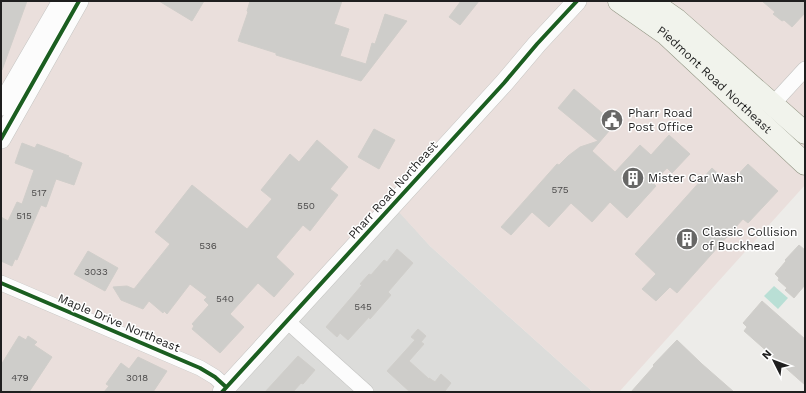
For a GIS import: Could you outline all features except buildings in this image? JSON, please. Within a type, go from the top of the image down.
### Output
[{"type":"main road","name":"Piedmont Road Northeast","points":[[619,1],[666,34],[805,164]]},
{"type":"main road","name":"Piedmont Road Northeast","points":[[650,1],[677,20],[805,133]]},
{"type":"street","points":[[1,106],[62,1]]},
{"type":"street","points":[[1,139],[79,1]]},
{"type":"street","name":"Pharr Road Northeast","points":[[224,390],[500,88],[576,1]]},
{"type":"street","points":[[772,105],[805,69]]},
{"type":"street","name":"Maple Drive Northeast","points":[[1,283],[200,368],[215,377],[224,390]]},
{"type":"street","points":[[287,321],[366,392]]},
{"type":"shaded area","points":[[1,1],[805,1],[805,185],[619,392],[593,392],[430,246],[396,209],[223,392],[1,392]]},
{"type":"shaded area","points":[[396,208],[430,246],[593,392],[223,392]]},
{"type":"green space","points":[[774,286],[788,298],[778,309],[764,296]]},
{"type":"cycle path","points":[[1,139],[79,1]]},
{"type":"cycle path","points":[[222,392],[577,1]]},
{"type":"cycle path","points":[[1,283],[200,368],[215,377],[226,387]]},
{"type":"place","name":"Pharr Road Post Office","points":[[612,120]]},
{"type":"place","name":"Mister Car Wash","points":[[633,178]]},
{"type":"place","name":"Classic Collision of Buckhead","points":[[687,239]]}]
